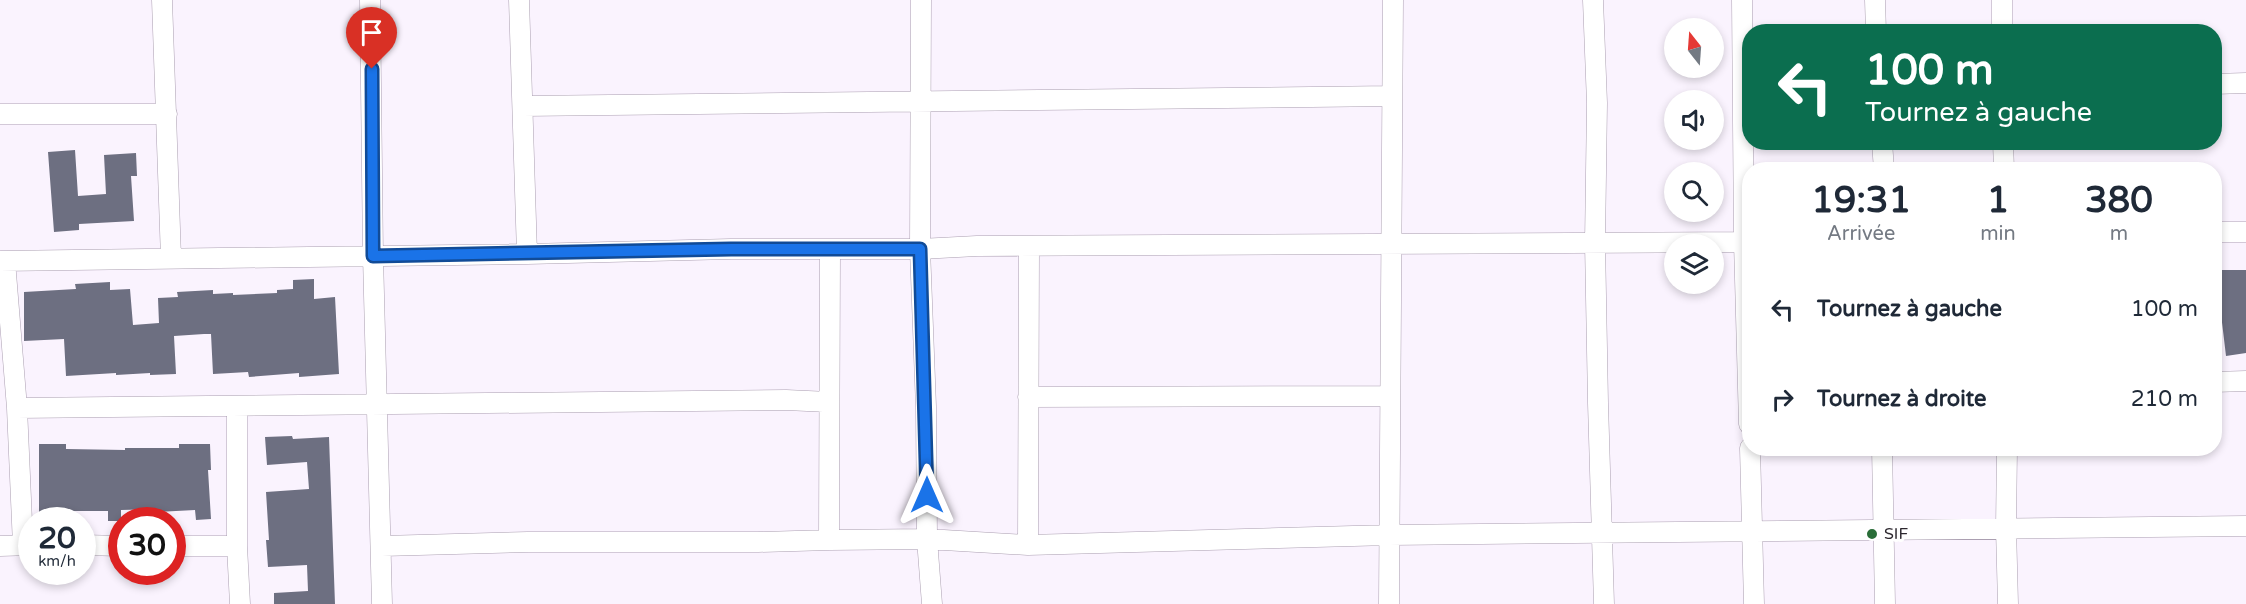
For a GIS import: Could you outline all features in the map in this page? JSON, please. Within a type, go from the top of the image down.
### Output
[{"type":"street","points":[[162,0],[171,258]]},
{"type":"street","points":[[370,0],[373,256],[382,604]]},
{"type":"street","points":[[519,0],[527,254]]},
{"type":"street","points":[[921,0],[920,249],[926,407],[927,539],[932,604]]},
{"type":"street","points":[[1389,604],[1393,0]]},
{"type":"street","points":[[1593,0],[1597,103],[1595,243],[1604,604]]},
{"type":"street","points":[[1742,0],[1742,24]]},
{"type":"street","points":[[1875,0],[1876,24]]},
{"type":"street","points":[[2002,0],[2002,24]]},
{"type":"street","points":[[2222,84],[2246,83]]},
{"type":"street","points":[[523,106],[1392,96]]},
{"type":"street","points":[[0,114],[167,114]]},
{"type":"street","points":[[2222,232],[2246,232]]},
{"type":"street","points":[[24,507],[3,261],[731,249],[920,249],[977,246],[1029,248],[1742,242]]},
{"type":"street","points":[[1028,544],[1029,248]]},
{"type":"street","points":[[829,540],[830,250]]},
{"type":"street","points":[[2222,382],[2246,381]]},
{"type":"street","points":[[1028,397],[1390,396]]},
{"type":"street","points":[[17,408],[760,400],[829,402]]},
{"type":"street","points":[[237,406],[237,546],[240,604]]},
{"type":"street","points":[[1750,456],[1754,604]]},
{"type":"street","points":[[1882,456],[1885,604]]},
{"type":"street","points":[[2007,456],[2008,604]]},
{"type":"street","points":[[382,546],[528,542],[927,539],[1028,544],[1390,535],[2246,526]]},
{"type":"street","points":[[0,546],[18,545]]},
{"type":"street","points":[[186,546],[237,546]]},
{"type":"building","points":[[75,150],[78,196],[106,194],[104,155],[136,153],[137,176],[131,176],[134,221],[79,224],[79,230],[54,232],[48,152]]},
{"type":"building","points":[[2222,270],[2246,270],[2246,353],[2226,356],[2222,322]]},
{"type":"building","points":[[314,279],[314,299],[335,297],[339,374],[299,377],[299,373],[249,377],[248,372],[213,374],[211,334],[204,334],[174,336],[176,374],[116,375],[116,373],[66,376],[64,339],[24,341],[24,292],[76,289],[75,284],[110,282],[110,290],[130,289],[133,325],[159,323],[158,298],[178,297],[177,292],[213,290],[213,294],[233,293],[233,295],[277,293],[277,290],[293,289],[293,280]]},
{"type":"building","points":[[292,436],[293,439],[329,437],[335,604],[274,604],[274,593],[308,591],[307,565],[268,567],[266,492],[309,489],[307,462],[267,465],[265,437]]},
{"type":"building","points":[[39,444],[66,444],[66,449],[125,450],[125,448],[179,448],[179,444],[210,444],[211,470],[208,470],[211,519],[196,520],[195,510],[186,510],[186,507],[108,507],[108,511],[96,511],[96,507],[39,507]]},
{"type":"place","name":"SIF","points":[[1872,534]]},
{"type":"route","points":[[372,69],[373,256],[731,249],[920,249],[927,495]]}]
